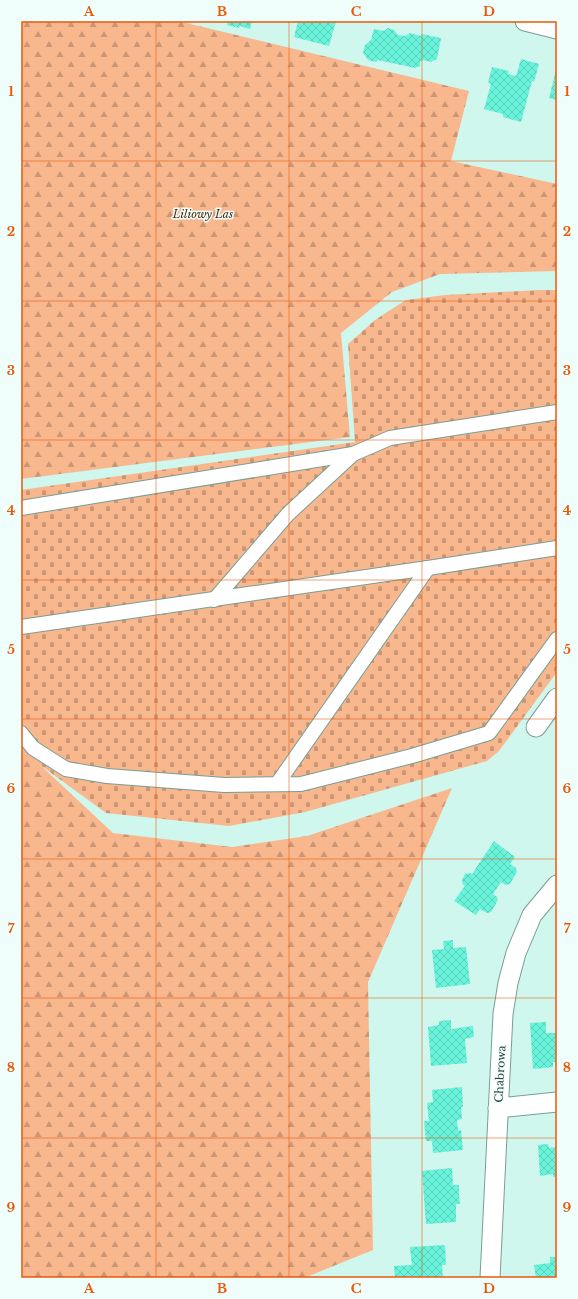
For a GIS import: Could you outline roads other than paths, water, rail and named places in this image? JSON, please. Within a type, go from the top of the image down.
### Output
[{"type":"street","points":[[525,21],[557,29]]},
{"type":"street","points":[[21,508],[353,454],[390,438],[557,412]]},
{"type":"street","points":[[214,600],[288,514],[353,454]]},
{"type":"street","points":[[21,627],[214,600],[557,548]]},
{"type":"street","points":[[277,784],[428,568]]},
{"type":"street","points":[[21,733],[33,748],[66,769],[107,776],[224,785],[301,784],[412,756],[489,733],[557,639]]},
{"type":"street","points":[[536,727],[557,698]]},
{"type":"street","name":"Chabrowa","points":[[490,1278],[503,1014],[508,983],[516,953],[532,915],[557,885]]},
{"type":"street","points":[[498,1108],[557,1102]]},
{"type":"park label","name":"Liliowy Las","points":[[203,214]]}]
